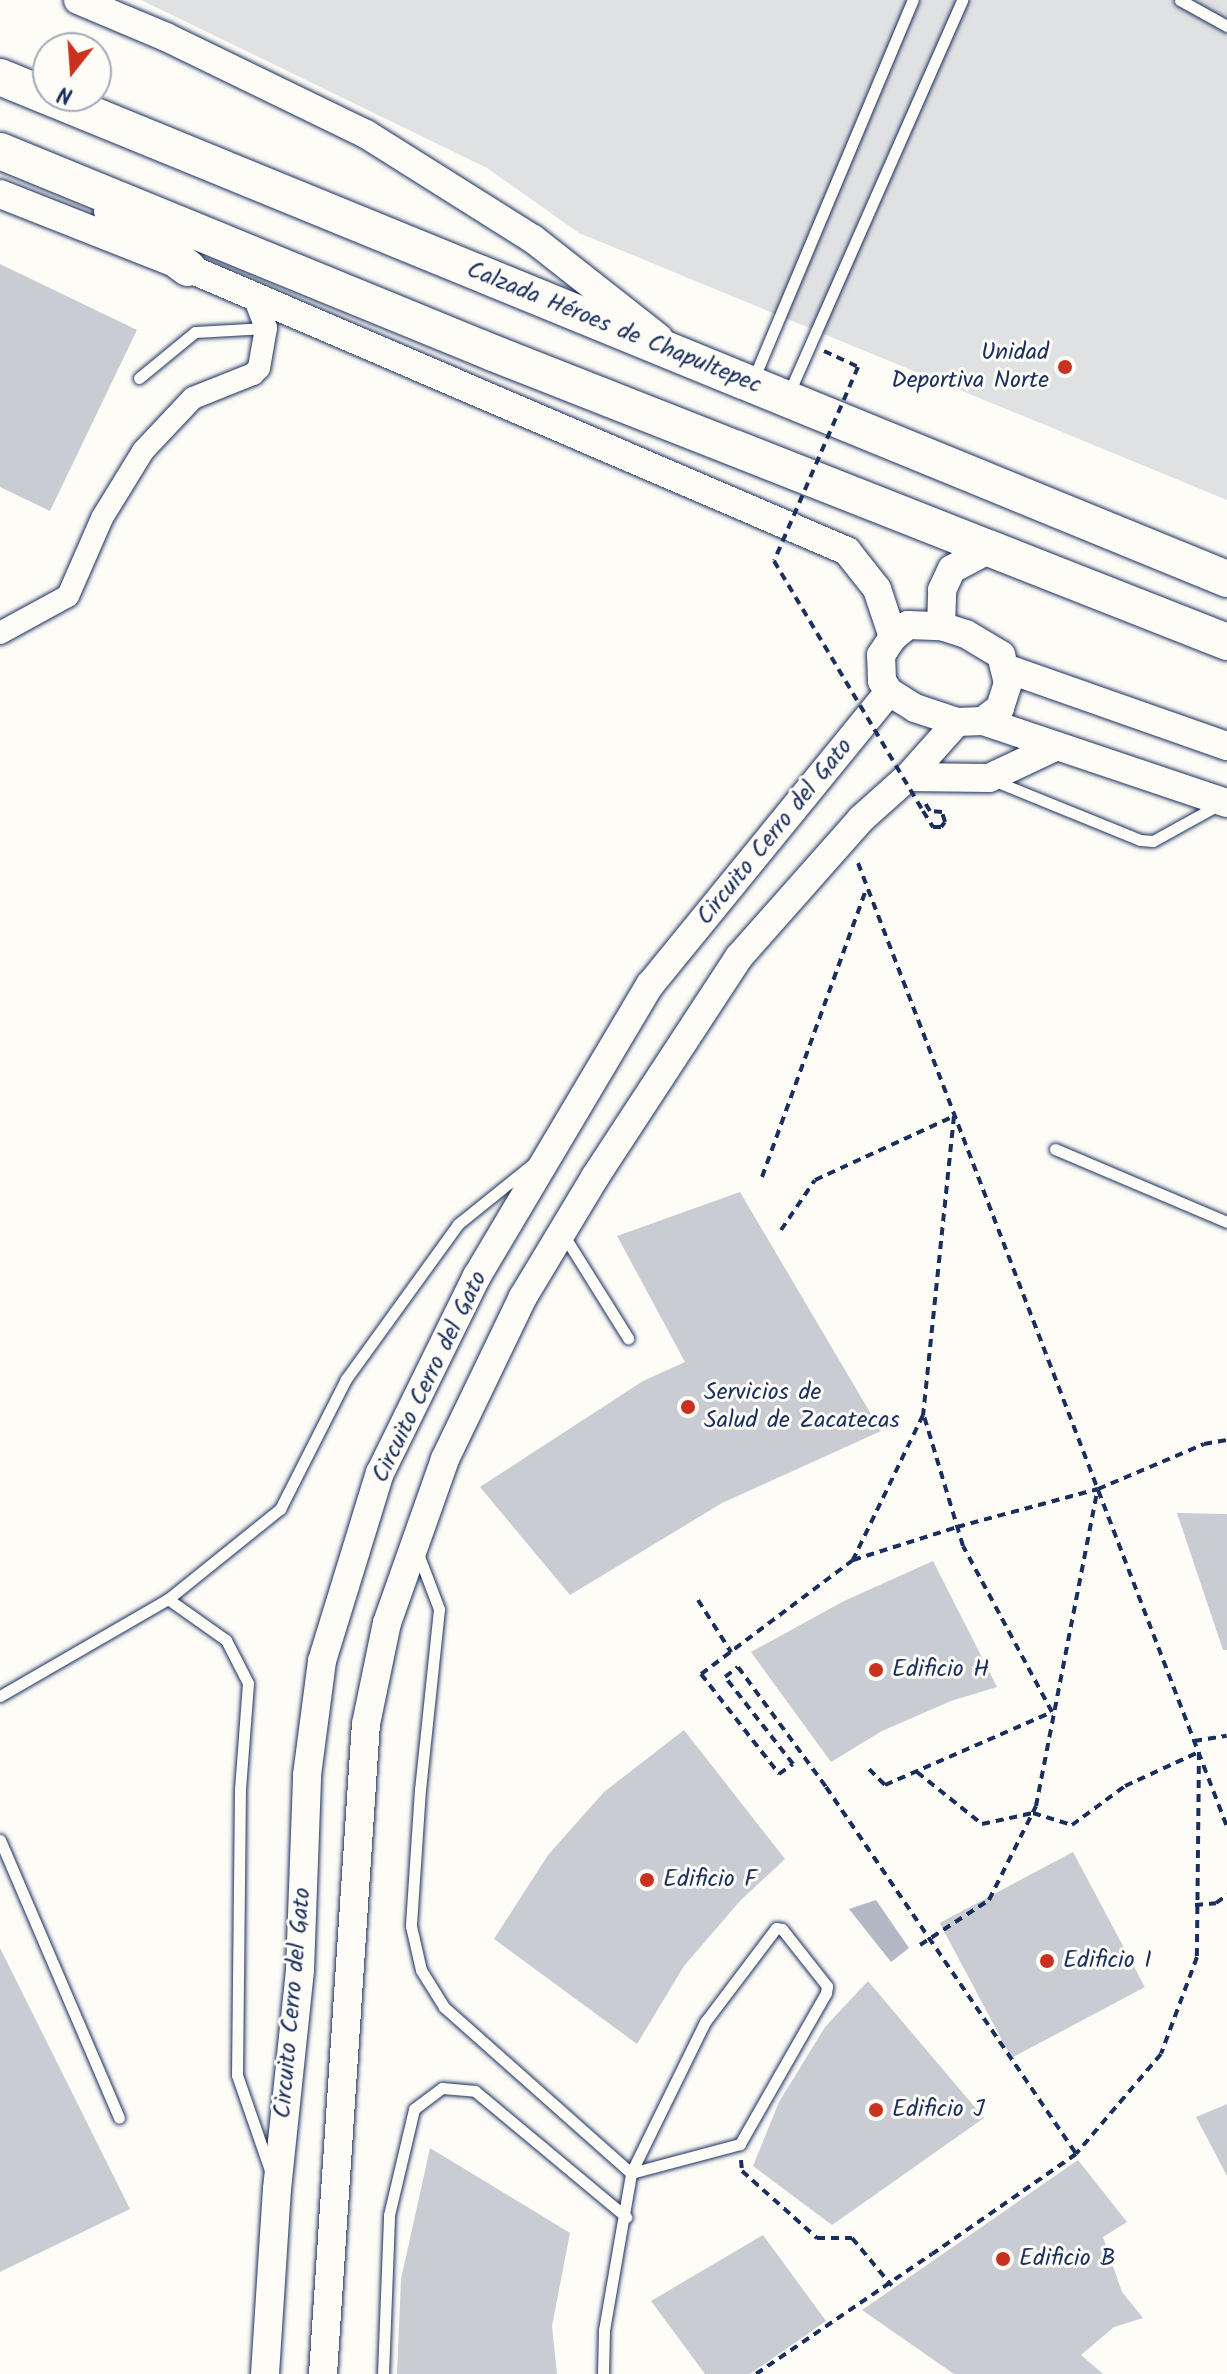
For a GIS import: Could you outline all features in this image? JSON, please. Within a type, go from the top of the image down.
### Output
[{"type":"main road","name":"Calzada Héroes de Chapultepec","points":[[0,77],[1227,579]]},
{"type":"main road","points":[[0,151],[493,353],[1227,642]]},
{"type":"main road","points":[[69,179],[188,268]]},
{"type":"street","points":[[78,0],[166,37],[366,134],[533,239],[682,356]]},
{"type":"street","points":[[0,194],[188,268],[847,551],[877,589],[893,637]]},
{"type":"street","points":[[0,633],[68,596],[102,518],[143,451],[193,398],[253,374],[259,368],[266,328],[254,297]]},
{"type":"street","points":[[941,626],[942,590],[952,569],[990,549]]},
{"type":"street","points":[[970,722],[1000,708],[1008,683],[1001,655],[989,645],[941,626],[908,625],[893,637],[881,655],[879,667],[889,692],[915,708],[1057,746],[1226,802]]},
{"type":"street","points":[[1005,668],[1227,746]]},
{"type":"street","name":"Circuito Cerro del Gato","points":[[265,2374],[277,2189],[300,1970],[307,1775],[322,1661],[380,1473],[477,1276],[650,985],[889,692]]},
{"type":"street","name":"Circuito Cerro del Gato","points":[[323,2374],[366,1724],[387,1623],[445,1459],[523,1297],[739,957],[847,835],[970,722]]},
{"type":"street","points":[[908,777],[989,778],[1057,746]]},
{"type":"lane","points":[[751,384],[913,0]]},
{"type":"lane","points":[[786,398],[962,0]]},
{"type":"lane","points":[[1180,0],[1227,26]]},
{"type":"lane","points":[[139,378],[195,332],[266,328]]},
{"type":"lane","points":[[989,778],[1140,840],[1153,841],[1226,802]]},
{"type":"lane","points":[[0,1696],[168,1599],[280,1509],[346,1379],[458,1224],[553,1147]]},
{"type":"lane","points":[[1055,1149],[1227,1222]]},
{"type":"lane","points":[[562,1232],[628,1338]]},
{"type":"lane","points":[[415,1544],[439,1609],[420,1789],[411,1926],[421,1970],[444,2007],[631,2173]]},
{"type":"lane","points":[[168,1599],[226,1640],[248,1683],[240,1789],[237,2075],[277,2189]]},
{"type":"lane","points":[[0,1840],[119,2118]]},
{"type":"lane","points":[[603,2374],[604,2330],[626,2217],[631,2173],[705,2022],[776,1928],[782,1929],[827,1986],[826,1993],[740,2144],[631,2173]]},
{"type":"lane","points":[[383,2374],[389,2215],[414,2109],[442,2088],[475,2091],[626,2217]]},
{"type":"path","points":[[818,348],[858,367],[774,561],[933,827],[944,825],[946,819],[942,812],[930,811]]},
{"type":"path","points":[[847,835],[1227,1827]]},
{"type":"path","points":[[762,1177],[867,887]]},
{"type":"path","points":[[781,1230],[815,1180],[954,1116]]},
{"type":"path","points":[[853,1560],[923,1415],[954,1116]]},
{"type":"path","points":[[923,1415],[963,1546],[1052,1712]]},
{"type":"path","points":[[1076,2154],[826,1787],[738,1667],[725,1677],[793,1764],[779,1774],[701,1674],[853,1560],[957,1527],[1098,1489],[1204,1444],[1227,1440]]},
{"type":"path","points":[[920,1945],[989,1900],[1033,1813],[1098,1489]]},
{"type":"path","points":[[698,1600],[731,1652]]},
{"type":"path","points":[[869,1769],[885,1785],[1052,1712]]},
{"type":"path","points":[[1194,1741],[1227,1736]]},
{"type":"path","points":[[917,1772],[982,1824],[1033,1813],[1072,1825],[1125,1786],[1199,1752]]},
{"type":"path","points":[[756,2374],[1076,2154],[1161,2054],[1197,1957],[1195,1905],[1199,1752]]},
{"type":"path","points":[[1195,1905],[1216,1903],[1227,1895]]},
{"type":"path","points":[[740,2144],[742,2171],[817,2238],[852,2238],[892,2286]]},
{"type":"shaded area","name":"Unidad Deportiva Norte","points":[[141,0],[1227,0],[1227,500],[579,233],[487,168]]},
{"type":"shaded area","points":[[876,1900],[909,1948],[891,1962],[849,1909]]},
{"type":"building","points":[[0,264],[137,330],[50,511],[0,487]]},
{"type":"building","points":[[740,1192],[881,1431],[722,1503],[570,1595],[480,1487],[643,1381],[685,1362],[617,1236]]},
{"type":"building","points":[[1177,1513],[1227,1514],[1227,1650],[1223,1650]]},
{"type":"building","name":"Edificio H","points":[[933,1561],[997,1687],[951,1701],[882,1731],[831,1762],[751,1652],[844,1601]]},
{"type":"building","name":"Edificio F","points":[[684,1730],[785,1859],[740,1901],[684,1966],[637,2044],[494,1939],[548,1855],[604,1792]]},
{"type":"building","name":"Edificio I","points":[[1073,1852],[1145,1987],[1012,2058],[940,1923]]},
{"type":"building","points":[[0,1948],[130,2209],[0,2272]]},
{"type":"building","name":"Edificio J","points":[[868,1981],[984,2118],[832,2225],[753,2166],[779,2102],[825,2027]]},
{"type":"building","points":[[1227,2104],[1227,2176],[1196,2117]]},
{"type":"building","points":[[430,2148],[570,2233],[552,2326],[557,2374],[397,2374],[401,2279]]},
{"type":"building","name":"Edificio B","points":[[1078,2160],[1127,2222],[1103,2237],[1122,2292],[1143,2318],[1114,2327],[1081,2355],[1103,2374],[954,2374],[862,2310]]},
{"type":"building","points":[[763,2235],[826,2321],[750,2374],[705,2374],[651,2301]]},
{"type":"place","name":"Unidad Deportiva Norte","points":[[1065,367]]},
{"type":"place","name":"Servicios de Salud de Zacatecas","points":[[688,1407]]},
{"type":"place","name":"Edificio H","points":[[876,1670]]},
{"type":"place","name":"Edificio F","points":[[647,1880]]},
{"type":"place","name":"Edificio I","points":[[1047,1961]]},
{"type":"place","name":"Edificio J","points":[[876,2110]]},
{"type":"place","name":"Edificio B","points":[[1003,2259]]}]
